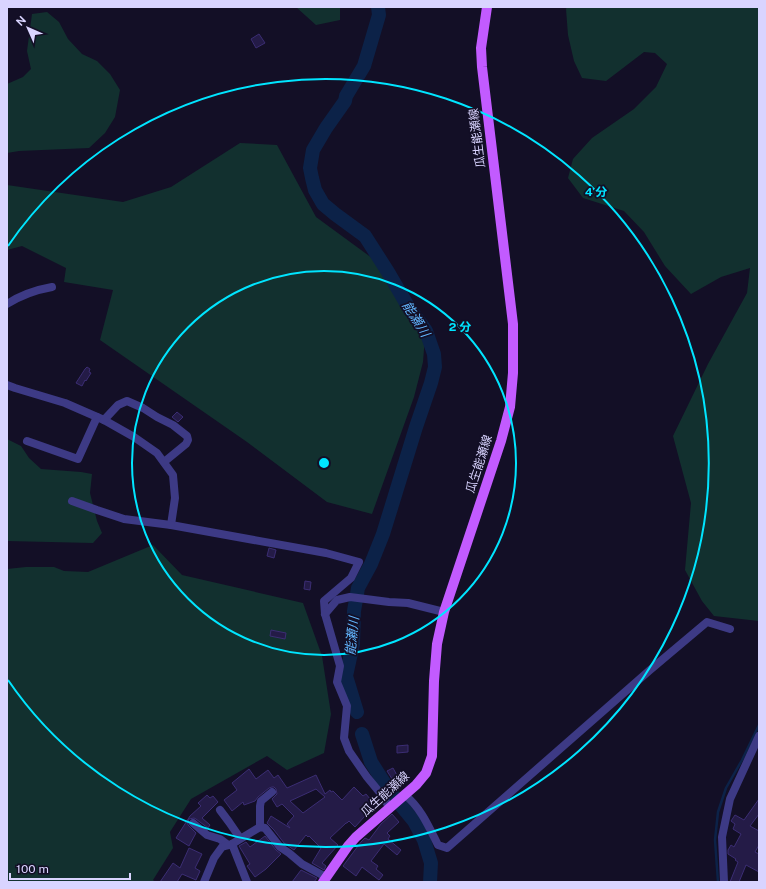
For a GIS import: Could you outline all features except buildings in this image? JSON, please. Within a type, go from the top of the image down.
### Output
[{"type":"main road","name":"瓜生能瀬線","points":[[325,880],[348,846],[356,837],[416,785],[426,773],[432,756],[436,644],[444,612],[501,440],[510,407],[513,373],[513,324],[482,67],[481,48],[487,7]]},
{"type":"street","points":[[7,304],[34,291],[52,287]]},
{"type":"street","points":[[7,385],[65,403],[101,419],[157,453],[173,475],[175,498],[172,526]]},
{"type":"street","points":[[27,441],[78,459],[101,419],[118,405],[127,401],[173,425],[187,436],[188,440],[186,444],[164,462]]},
{"type":"street","points":[[72,501],[124,519],[326,553],[359,562],[351,578],[324,601],[325,614],[340,666],[338,682],[347,706],[344,738],[349,751],[390,808]]},
{"type":"street","points":[[325,614],[336,600],[350,597],[408,603],[444,612]]},
{"type":"street","points":[[405,795],[412,800],[422,814],[438,845],[447,848],[583,728],[707,622],[730,629]]},
{"type":"street","points":[[724,882],[722,837],[730,799],[759,736]]},
{"type":"street","points":[[260,827],[261,801],[272,792]]},
{"type":"street","points":[[220,810],[240,838]]},
{"type":"street","points":[[193,823],[207,834],[230,844],[247,882]]},
{"type":"street","points":[[204,882],[214,858],[222,847],[260,827],[265,828],[280,847],[290,852],[302,864],[325,880]]},
{"type":"green space","points":[[296,7],[340,7],[340,20],[316,25]]},
{"type":"green space","points":[[567,7],[759,7],[759,621],[714,616],[702,601],[685,570],[691,503],[673,436],[708,364],[747,293],[750,268],[721,277],[691,294],[665,266],[644,232],[624,211],[583,198],[568,178],[573,159],[592,138],[634,109],[656,87],[667,64],[655,53],[644,52],[606,81],[582,78],[574,61],[568,35]]},
{"type":"green space","points":[[47,12],[59,22],[68,39],[82,54],[97,61],[110,74],[120,90],[115,117],[105,133],[89,148],[19,151],[7,153],[7,84],[23,77],[31,69],[27,51],[32,14]]},
{"type":"green space","points":[[240,143],[277,145],[316,217],[387,269],[425,336],[423,362],[414,397],[372,514],[327,502],[247,442],[100,340],[113,290],[64,282],[66,268],[22,246],[7,250],[7,185],[123,202],[171,187]]},
{"type":"green space","points":[[7,439],[21,446],[29,458],[41,469],[92,474],[90,493],[97,521],[102,533],[93,543],[7,541]]},
{"type":"green space","points":[[153,545],[182,575],[303,603],[322,656],[331,714],[324,753],[287,770],[267,756],[191,799],[170,832],[173,848],[153,880],[155,882],[7,882],[7,569],[54,567],[64,571],[88,572]]},
{"type":"waterway","name":"能瀬川","points":[[357,712],[346,676],[353,644],[354,611],[358,588],[371,564],[383,534],[435,367],[434,354],[426,331],[409,308],[365,236],[323,204],[315,190],[310,168],[313,150],[345,101],[346,96],[364,66],[379,15],[378,7]]},
{"type":"waterway","points":[[718,882],[715,840],[718,812],[726,788],[759,725]]},
{"type":"waterway","name":"能瀬川","points":[[362,734],[371,762],[390,792],[414,821],[424,840],[431,863],[430,882]]}]
